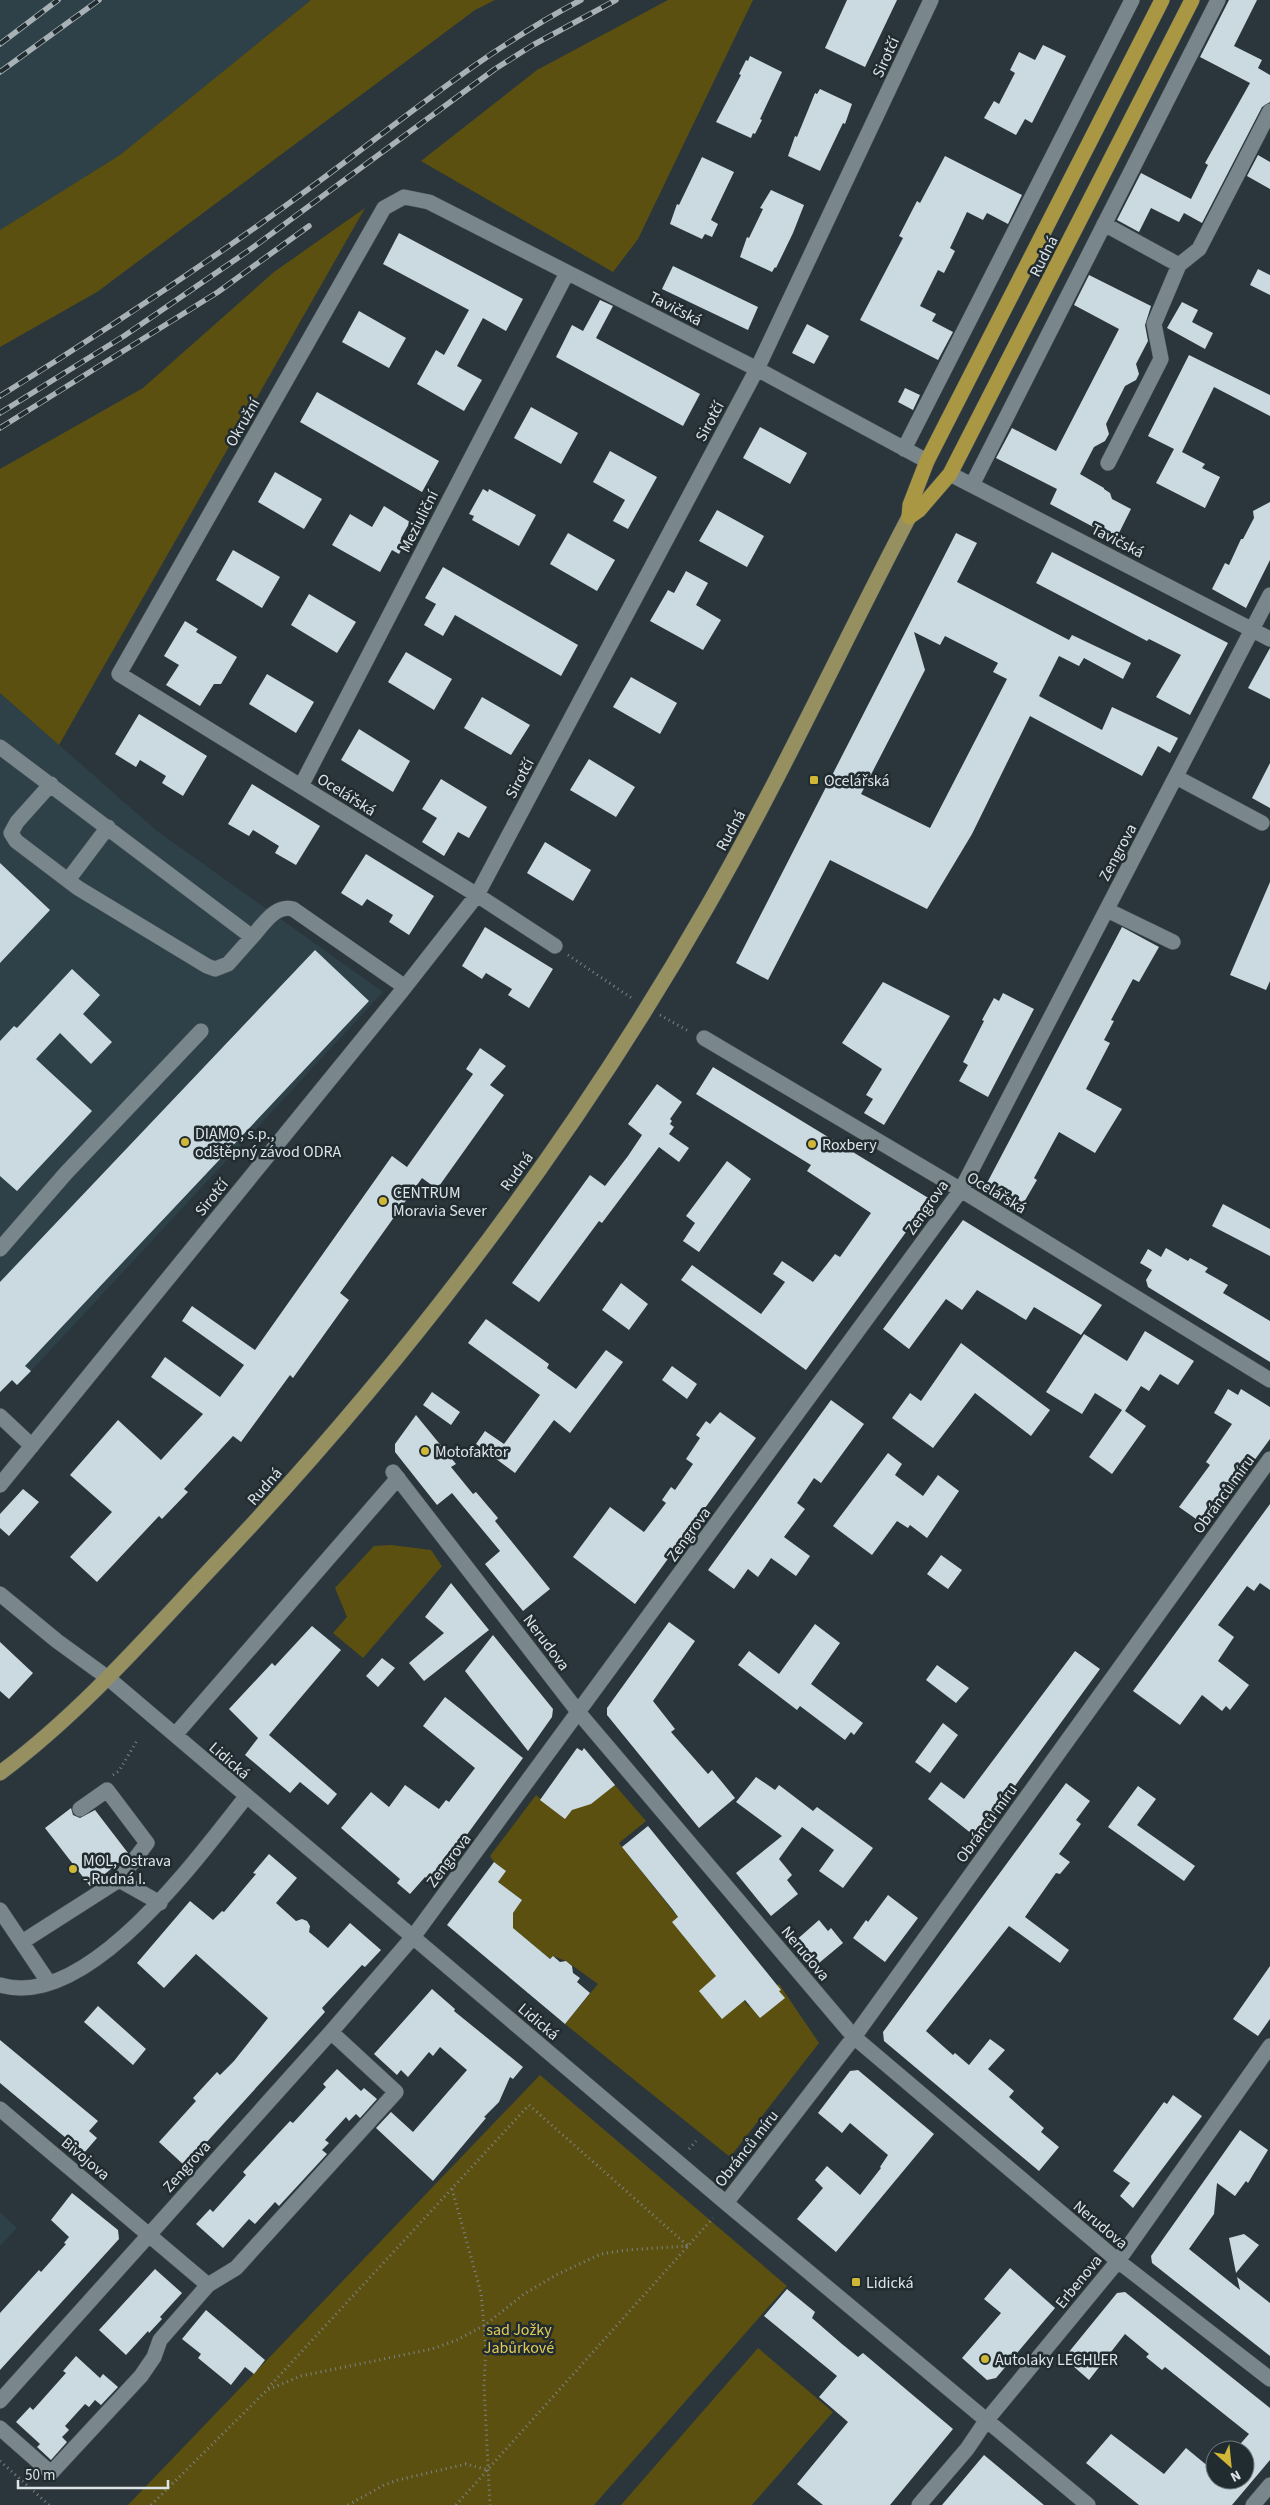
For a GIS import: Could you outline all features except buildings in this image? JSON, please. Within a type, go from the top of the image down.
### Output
[{"type":"highway","name":"Rudná","points":[[909,517],[910,505],[927,461],[1162,0]]},
{"type":"highway","name":"Rudná","points":[[909,517],[919,510],[950,474],[1192,0]]},
{"type":"main road","name":"Rudná","points":[[0,1773],[32,1749],[108,1678],[256,1522],[378,1383],[550,1155],[647,1008],[707,907],[777,781],[909,517]]},
{"type":"street","name":"Sirotčí","points":[[0,1485],[405,987],[477,895],[757,369],[931,0]]},
{"type":"street","points":[[904,449],[1132,0]]},
{"type":"street","points":[[972,485],[1218,0]]},
{"type":"street","points":[[1108,463],[1160,359],[1154,324],[1179,265],[1199,249],[1270,111]]},
{"type":"street","name":"Tavičská","points":[[404,197],[429,202],[757,369],[927,461]]},
{"type":"street","name":"Okružní","points":[[119,674],[384,208],[404,197]]},
{"type":"street","points":[[1104,224],[1179,265]]},
{"type":"street","name":"Meziuliční","points":[[300,786],[567,272]]},
{"type":"street","name":"Tavičská","points":[[950,474],[1270,639]]},
{"type":"street","name":"Zengrova","points":[[0,2401],[331,2032],[413,1937],[961,1190],[1270,595]]},
{"type":"street","name":"Ocelářská","points":[[119,674],[477,895],[555,946]]},
{"type":"street","points":[[0,747],[252,937]]},
{"type":"street","points":[[1176,777],[1262,823]]},
{"type":"street","points":[[51,784],[17,822],[11,832],[16,841],[68,880],[215,969],[228,964],[278,910],[286,907],[292,909],[405,987]]},
{"type":"street","points":[[68,880],[108,827]]},
{"type":"street","points":[[1107,910],[1173,942]]},
{"type":"street","points":[[0,1249],[66,1173],[201,1031]]},
{"type":"street","name":"Ocelářská","points":[[704,1038],[961,1190],[1270,1380]]},
{"type":"street","points":[[0,1416],[32,1446]]},
{"type":"street","name":"Obránců míru","points":[[726,2203],[854,2037],[1270,1459]]},
{"type":"street","name":"Nerudova","points":[[175,1735],[395,1475],[579,1713],[854,2037],[1118,2260],[1270,2379]]},
{"type":"street","name":"Lidická","points":[[0,1594],[56,1641],[108,1678],[726,2203],[1088,2505]]},
{"type":"street","points":[[22,1942],[119,1880],[147,1843],[107,1790],[80,1809]]},
{"type":"street","points":[[0,1985],[21,1988],[49,1983],[87,1964],[123,1937],[160,1903],[246,1797]]},
{"type":"street","points":[[119,1880],[160,1903]]},
{"type":"street","points":[[0,1910],[49,1983]]},
{"type":"street","points":[[0,2428],[51,2473],[141,2376],[154,2357],[160,2340],[208,2285],[236,2268],[396,2092],[331,2032]]},
{"type":"street","name":"Erbenova","points":[[920,2505],[1118,2260],[1270,2046]]},
{"type":"street","name":"Bivojova","points":[[0,2109],[150,2233],[208,2285]]},
{"type":"street","points":[[1253,2505],[1270,2485]]},
{"type":"path","points":[[555,946],[647,1008],[704,1038]]},
{"type":"path","points":[[102,1793],[98,1787],[119,1771],[138,1739]]},
{"type":"path","points":[[151,2505],[267,2390],[529,2105],[688,2246]]},
{"type":"path","points":[[452,2189],[474,2261],[485,2325],[490,2505]]},
{"type":"path","points":[[456,2505],[713,2218]]},
{"type":"path","points":[[267,2390],[301,2376],[432,2349],[457,2340],[485,2325],[532,2290],[564,2271],[601,2254],[626,2250],[688,2246]]},
{"type":"path","points":[[0,2461],[49,2505]]},
{"type":"path","points":[[348,2505],[384,2484],[398,2480],[466,2464],[488,2470]]},
{"type":"shaded area","points":[[0,0],[311,0],[120,155],[0,230]]},
{"type":"shaded area","points":[[0,693],[157,831],[383,992],[31,1371],[17,1385],[12,1380],[0,1392]]},
{"type":"shaded area","points":[[0,2212],[17,2228],[0,2246]]},
{"type":"green space","points":[[311,0],[495,0],[475,10],[97,292],[0,347],[0,230],[120,155]]},
{"type":"green space","points":[[668,0],[753,0],[638,239],[613,272],[421,161],[537,70]]},
{"type":"green space","points":[[365,208],[59,745],[0,693],[0,469],[143,388],[274,272]]},
{"type":"green space","points":[[391,1545],[431,1550],[442,1566],[363,1658],[333,1633],[347,1617],[335,1588],[374,1546]]},
{"type":"green space","points":[[607,1776],[646,1821],[619,1843],[749,2007],[779,1984],[819,2043],[730,2157],[565,2024],[598,1984],[566,1961],[553,1956],[550,1959],[513,1928],[513,1913],[522,1900],[498,1882],[506,1871],[494,1862],[490,1856],[536,1795],[561,1815]]},
{"type":"green space","name":"sad Jožky Jabůrkové","points":[[540,2075],[787,2286],[594,2505],[128,2505]]},
{"type":"green space","points":[[758,2348],[833,2412],[752,2505],[621,2505]]},
{"type":"railway","points":[[0,44],[58,0]]},
{"type":"railway","points":[[0,72],[99,0]]},
{"type":"railway","points":[[0,396],[120,320],[237,240],[477,64],[511,41],[581,0]]},
{"type":"railway","points":[[0,413],[124,336],[248,251],[495,69],[533,45],[616,0]]},
{"type":"railway","points":[[0,428],[218,292],[309,226]]},
{"type":"place","name":"Ocelářská","points":[[814,780]]},
{"type":"place","name":"DIAMO, s.p., odštěpný závod ODRA","points":[[185,1142]]},
{"type":"place","name":"Roxbery","points":[[812,1144]]},
{"type":"place","name":"CENTRUM Moravia Sever","points":[[383,1201]]},
{"type":"place","name":"Motofaktor","points":[[425,1451]]},
{"type":"place","name":"MOL, Ostrava - Rudná I.","points":[[73,1869]]},
{"type":"place","name":"Lidická","points":[[856,2282]]},
{"type":"place","name":"Autolaky LECHLER","points":[[985,2359]]}]
